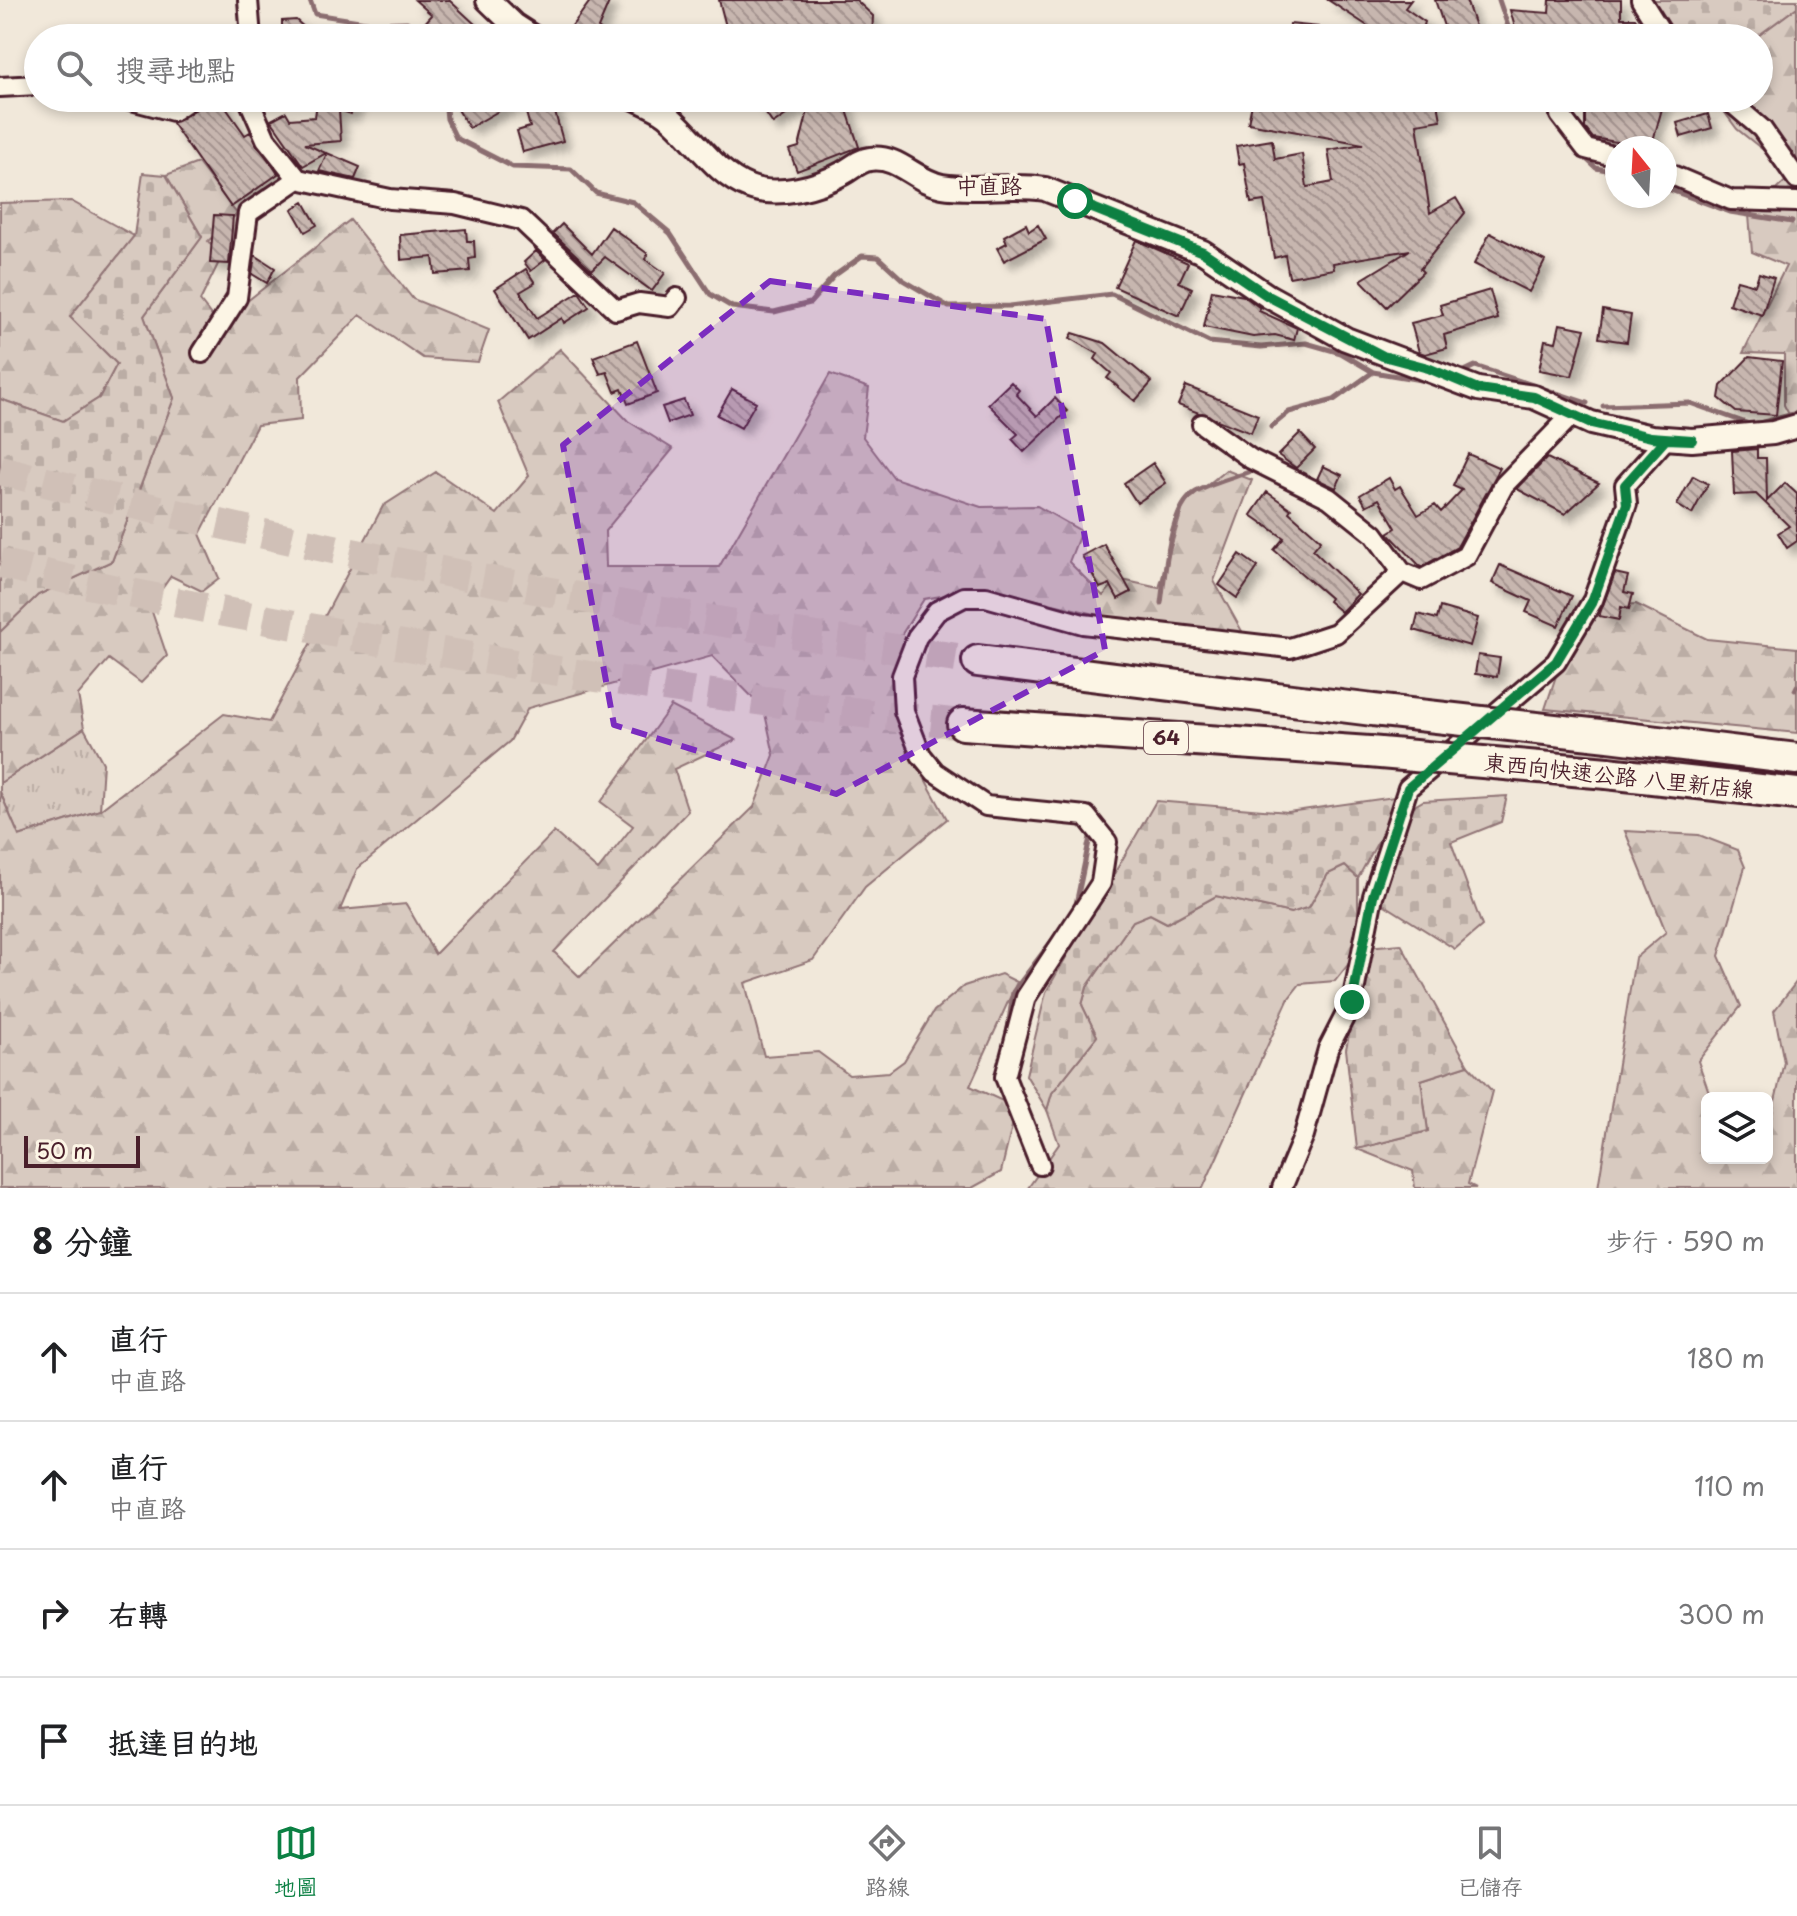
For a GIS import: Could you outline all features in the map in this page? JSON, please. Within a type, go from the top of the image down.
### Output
[{"type":"highway","name":"東西向快速公路 八里新店線","points":[[978,661],[1797,759]]},
{"type":"highway","name":"東西向快速公路 八里新店線","points":[[963,724],[1369,752],[1607,773],[1793,794]]},
{"type":"highway","points":[[1742,752],[1797,750]]},
{"type":"street","points":[[248,0],[250,24]]},
{"type":"street","points":[[488,0],[513,24]]},
{"type":"street","points":[[1641,0],[1656,24]]},
{"type":"street","points":[[0,87],[24,86]]},
{"type":"street","points":[[254,112],[266,139],[298,179],[390,199],[455,204],[521,220],[616,310],[639,303],[670,307],[677,298]]},
{"type":"street","name":"中直路","points":[[662,112],[714,163],[746,187],[766,192],[817,184],[866,159],[891,158],[914,176],[940,186],[979,189],[1018,184],[1045,189],[1165,234],[1203,252],[1268,296],[1383,356],[1478,389],[1534,397],[1572,415]]},
{"type":"street","points":[[1742,112],[1762,129],[1797,179]]},
{"type":"street","points":[[1560,115],[1586,149],[1605,154]]},
{"type":"street","points":[[1677,177],[1731,200],[1797,202]]},
{"type":"street","points":[[202,353],[237,298],[248,213],[298,179]]},
{"type":"street","points":[[1202,424],[1251,459],[1329,498],[1374,534],[1402,572],[1421,580],[1466,556],[1504,485],[1572,415],[1651,437],[1692,440]]},
{"type":"street","points":[[1282,1188],[1304,1135],[1328,1049],[1352,1002],[1373,896],[1408,788],[1556,662],[1593,600],[1627,504],[1625,485],[1666,439],[1692,440],[1773,433],[1797,426]]},
{"type":"street","points":[[1040,1165],[1005,1077],[1026,997],[1101,883],[1107,842],[1086,816],[986,806],[935,772],[915,743],[904,711],[902,676],[923,626],[947,605],[964,597],[986,597],[1083,624],[1290,648],[1336,633],[1402,572]]},
{"type":"highlighted area","points":[[770,281],[1046,319],[1105,650],[836,794],[614,725],[563,445]]},
{"type":"green space","points":[[1650,0],[1797,0],[1797,7],[1773,25],[1665,24]]},
{"type":"green space","points":[[1797,7],[1797,430],[1784,405],[1784,354],[1743,353],[1786,266],[1752,252],[1749,215],[1793,174],[1737,129],[1724,112],[1773,112],[1773,25]]},
{"type":"green space","points":[[198,163],[237,214],[208,241],[221,258],[200,301],[218,324],[350,220],[413,299],[489,330],[478,362],[423,358],[360,315],[300,377],[301,420],[257,425],[200,534],[219,578],[202,591],[171,576],[150,606],[167,656],[141,683],[109,659],[78,695],[84,728],[0,783],[0,632],[38,595],[112,561],[174,398],[144,316],[202,237],[166,175]]},
{"type":"green space","points":[[143,173],[166,175],[202,237],[144,316],[174,398],[112,561],[38,595],[0,632],[0,399],[63,421],[99,398],[117,364],[70,317],[134,236]]},
{"type":"green space","points":[[71,201],[134,236],[70,317],[117,364],[99,398],[63,421],[0,399],[0,203]]},
{"type":"green space","points":[[560,349],[628,421],[673,449],[605,531],[606,567],[719,567],[830,374],[869,388],[863,437],[894,478],[981,507],[1037,506],[1081,531],[1069,562],[1103,596],[1118,579],[1159,588],[1184,504],[1226,470],[1252,480],[1214,581],[1243,633],[1116,619],[986,588],[924,599],[900,637],[891,717],[947,819],[865,887],[813,960],[745,983],[764,1056],[818,1052],[849,1075],[889,1072],[904,1061],[934,1011],[964,986],[1001,974],[1017,982],[970,1086],[1005,1102],[1014,1118],[1001,1172],[972,1188],[0,1188],[0,792],[19,836],[100,810],[224,714],[269,722],[383,506],[436,472],[497,514],[529,476],[498,402]],"holes":[[[712,656],[764,709],[774,755],[754,807],[580,977],[554,952],[688,811],[674,769],[736,740],[671,706],[601,802],[633,826],[598,870],[554,832],[435,954],[406,904],[340,910],[357,869],[510,741],[528,708]]]},
{"type":"green space","points":[[1636,604],[1707,639],[1797,648],[1797,733],[1545,709],[1568,640],[1599,607]]},
{"type":"green space","points":[[84,728],[103,763],[100,810],[19,836],[0,792],[0,783]]},
{"type":"green space","points":[[1507,796],[1501,822],[1451,842],[1482,926],[1455,949],[1377,900],[1404,812],[1423,801]]},
{"type":"green space","points":[[1394,797],[1397,807],[1358,878],[1345,866],[1328,874],[1309,907],[1291,913],[1216,896],[1167,923],[1150,914],[1133,921],[1087,987],[1082,1005],[1097,1036],[1052,1093],[1047,1110],[1026,1075],[1046,992],[1156,801],[1288,812]]},
{"type":"green space","points":[[1625,831],[1699,835],[1738,850],[1745,867],[1719,956],[1741,1006],[1698,1061],[1709,1092],[1701,1092],[1701,1164],[1773,1164],[1773,1110],[1784,1062],[1774,1011],[1797,981],[1797,1188],[1598,1188],[1635,958],[1666,932]]},
{"type":"green space","points":[[1345,866],[1358,878],[1358,952],[1335,981],[1300,984],[1289,998],[1203,1188],[1028,1188],[1059,1144],[1047,1110],[1052,1093],[1097,1036],[1082,1005],[1087,987],[1133,921],[1150,914],[1167,923],[1216,896],[1291,913],[1309,907],[1328,874]]},
{"type":"green space","points":[[1401,944],[1468,1065],[1421,1080],[1428,1131],[1357,1149],[1346,1049],[1367,947]]},
{"type":"green space","points":[[1468,1065],[1492,1091],[1468,1184],[1476,1188],[1415,1188],[1413,1171],[1357,1149],[1428,1131],[1421,1080]]},
{"type":"building","points":[[415,0],[449,0],[475,24],[424,24],[432,15]]},
{"type":"building","points":[[591,0],[610,0],[600,24],[573,24]]},
{"type":"building","points":[[719,0],[856,0],[873,16],[873,24],[725,24]]},
{"type":"building","points":[[1328,0],[1411,0],[1405,8],[1425,22],[1424,24],[1365,24]]},
{"type":"building","points":[[1435,0],[1466,0],[1474,24],[1443,24]]},
{"type":"building","points":[[1550,0],[1621,0],[1621,18],[1635,18],[1639,24],[1514,24],[1510,10],[1549,13]]},
{"type":"building","points":[[296,20],[300,24],[282,24],[282,21]]},
{"type":"building","points":[[191,112],[229,112],[245,135],[250,132],[278,174],[231,207],[172,123]]},
{"type":"building","points":[[286,112],[290,119],[315,117],[316,112],[339,112],[341,141],[305,144],[326,153],[303,166],[271,120]]},
{"type":"building","points":[[459,112],[497,112],[469,128]]},
{"type":"building","points":[[526,112],[555,112],[563,141],[523,152],[517,131],[530,127]]},
{"type":"building","points":[[765,112],[790,112],[773,124]]},
{"type":"building","points":[[808,112],[848,112],[859,147],[797,171],[789,150],[799,147]]},
{"type":"building","points":[[1250,112],[1440,112],[1441,120],[1417,124],[1430,213],[1456,198],[1465,213],[1420,269],[1423,272],[1387,307],[1361,280],[1410,250],[1333,263],[1334,269],[1289,277],[1285,255],[1274,258],[1264,201],[1251,203],[1244,163],[1239,164],[1236,146],[1272,140],[1275,159],[1302,154],[1307,187],[1333,182],[1328,150],[1363,144],[1248,123]]},
{"type":"building","points":[[1585,112],[1661,112],[1654,136],[1605,136],[1605,140],[1593,138],[1585,128]]},
{"type":"building","points":[[1708,114],[1712,128],[1681,137],[1677,123]]},
{"type":"building","points":[[327,153],[360,167],[355,179],[319,171]]},
{"type":"building","points":[[304,202],[317,225],[305,232],[292,209]]},
{"type":"building","points":[[214,215],[233,216],[229,264],[210,263]]},
{"type":"building","points":[[562,224],[592,254],[611,227],[648,254],[645,259],[665,273],[652,291],[605,257],[592,270],[553,233]]},
{"type":"building","points":[[1026,224],[1029,231],[1038,225],[1046,239],[1004,261],[997,248],[1007,243],[1004,236]]},
{"type":"building","points":[[466,229],[467,241],[474,241],[475,258],[469,259],[470,271],[435,274],[433,257],[401,260],[400,235]]},
{"type":"building","points":[[1490,233],[1545,261],[1529,292],[1474,264]]},
{"type":"building","points":[[1136,240],[1188,263],[1179,282],[1192,288],[1179,316],[1115,287]]},
{"type":"building","points":[[536,251],[545,260],[531,271],[524,262]]},
{"type":"building","points":[[255,255],[275,268],[267,283],[252,274]]},
{"type":"building","points":[[526,269],[535,283],[520,292],[537,318],[579,292],[589,307],[564,323],[562,318],[528,340],[495,289]]},
{"type":"building","points":[[1759,273],[1774,278],[1762,315],[1729,304],[1737,280],[1755,285]]},
{"type":"building","points":[[1212,290],[1244,296],[1260,308],[1259,311],[1297,328],[1294,340],[1275,335],[1253,337],[1204,327]]},
{"type":"building","points":[[1490,290],[1498,319],[1444,335],[1447,348],[1425,354],[1419,352],[1411,323],[1443,315],[1440,305]]},
{"type":"building","points":[[1603,310],[1631,315],[1627,342],[1599,338]]},
{"type":"building","points":[[1560,324],[1585,329],[1572,376],[1539,370],[1545,340],[1556,342]]},
{"type":"building","points":[[1073,333],[1105,343],[1152,382],[1135,401],[1107,378],[1111,373],[1095,359],[1098,354],[1070,338]]},
{"type":"building","points":[[637,341],[657,393],[628,404],[622,389],[615,392],[607,372],[600,374],[593,357]]},
{"type":"building","points":[[1749,357],[1782,361],[1776,415],[1736,412],[1719,398],[1721,386]]},
{"type":"building","points":[[1011,382],[1019,390],[1016,394],[1037,416],[1055,398],[1067,411],[1024,452],[1012,439],[1018,434],[988,404]]},
{"type":"building","points":[[1186,386],[1258,415],[1251,433],[1178,405]]},
{"type":"building","points":[[732,389],[756,402],[741,428],[717,415]]},
{"type":"building","points":[[684,400],[690,415],[668,423],[662,407]]},
{"type":"building","points":[[1300,433],[1315,449],[1296,468],[1278,455]]},
{"type":"building","points":[[1757,449],[1757,458],[1766,458],[1767,501],[1785,483],[1797,494],[1797,541],[1787,548],[1778,533],[1789,526],[1756,494],[1734,495],[1732,451]]},
{"type":"building","points":[[1468,454],[1500,468],[1457,547],[1421,567],[1388,533],[1396,528],[1379,499],[1366,506],[1360,495],[1389,478],[1395,489],[1400,486],[1418,515],[1435,505],[1441,512],[1462,490],[1453,486]]},
{"type":"building","points":[[1547,458],[1599,483],[1565,514],[1517,489]]},
{"type":"building","points":[[1153,463],[1166,483],[1137,503],[1124,483]]},
{"type":"building","points":[[1323,466],[1342,475],[1336,488],[1317,479]]},
{"type":"building","points":[[1693,476],[1708,484],[1692,514],[1677,505]]},
{"type":"building","points":[[1267,492],[1291,509],[1289,512],[1321,540],[1313,550],[1358,594],[1341,612],[1328,601],[1330,598],[1274,550],[1284,538],[1251,515]]},
{"type":"building","points":[[1104,544],[1131,592],[1118,599],[1110,584],[1100,588],[1082,556]]},
{"type":"building","points":[[1240,554],[1258,567],[1237,598],[1219,585]]},
{"type":"building","points":[[1500,565],[1572,596],[1558,626],[1526,612],[1531,601],[1492,583]]},
{"type":"building","points":[[1615,573],[1628,576],[1624,592],[1633,594],[1629,609],[1621,607],[1619,620],[1599,616]]},
{"type":"building","points":[[1440,607],[1478,618],[1470,646],[1414,630],[1418,614],[1437,619]]},
{"type":"building","points":[[1478,655],[1500,658],[1497,677],[1475,674]]},
{"type":"waterway","points":[[310,0],[315,14],[372,23],[409,24]]},
{"type":"waterway","points":[[1499,0],[1507,24]]},
{"type":"waterway","points":[[446,112],[456,138],[513,167],[571,169],[596,193],[633,202],[670,233],[710,294],[732,307],[774,312],[810,303],[834,276],[862,256],[878,257],[903,280],[949,307],[1010,306],[1112,294],[1209,342],[1261,347],[1306,343],[1341,353],[1373,372],[1439,383]]},
{"type":"waterway","points":[[1550,112],[1553,118]]},
{"type":"waterway","points":[[1581,154],[1596,168],[1605,170]]},
{"type":"waterway","points":[[1677,192],[1730,212],[1792,222]]},
{"type":"waterway","points":[[1458,374],[1475,366],[1587,403]]},
{"type":"waterway","points":[[1271,427],[1289,412],[1334,400],[1373,372]]},
{"type":"waterway","points":[[1603,406],[1690,403],[1752,425],[1797,413]]},
{"type":"waterway","points":[[1161,603],[1174,526],[1187,500],[1215,483],[1249,472]]},
{"type":"waterway","points":[[1795,690],[1797,686]]},
{"type":"waterway","points":[[1075,909],[1090,837]]},
{"type":"waterway","points":[[1007,1036],[1013,992],[1057,934]]},
{"type":"tunnel","points":[[0,470],[242,529],[486,580],[731,623],[978,661]]},
{"type":"tunnel","points":[[0,563],[200,607],[481,658],[721,695],[963,724]]},
{"type":"route","points":[[1075,201],[1165,234],[1203,252],[1268,296],[1383,356],[1428,368],[1478,389],[1534,397],[1591,423],[1651,437],[1692,440],[1666,439],[1625,485],[1627,504],[1593,600],[1556,662],[1408,788],[1373,896],[1352,1002]]}]
